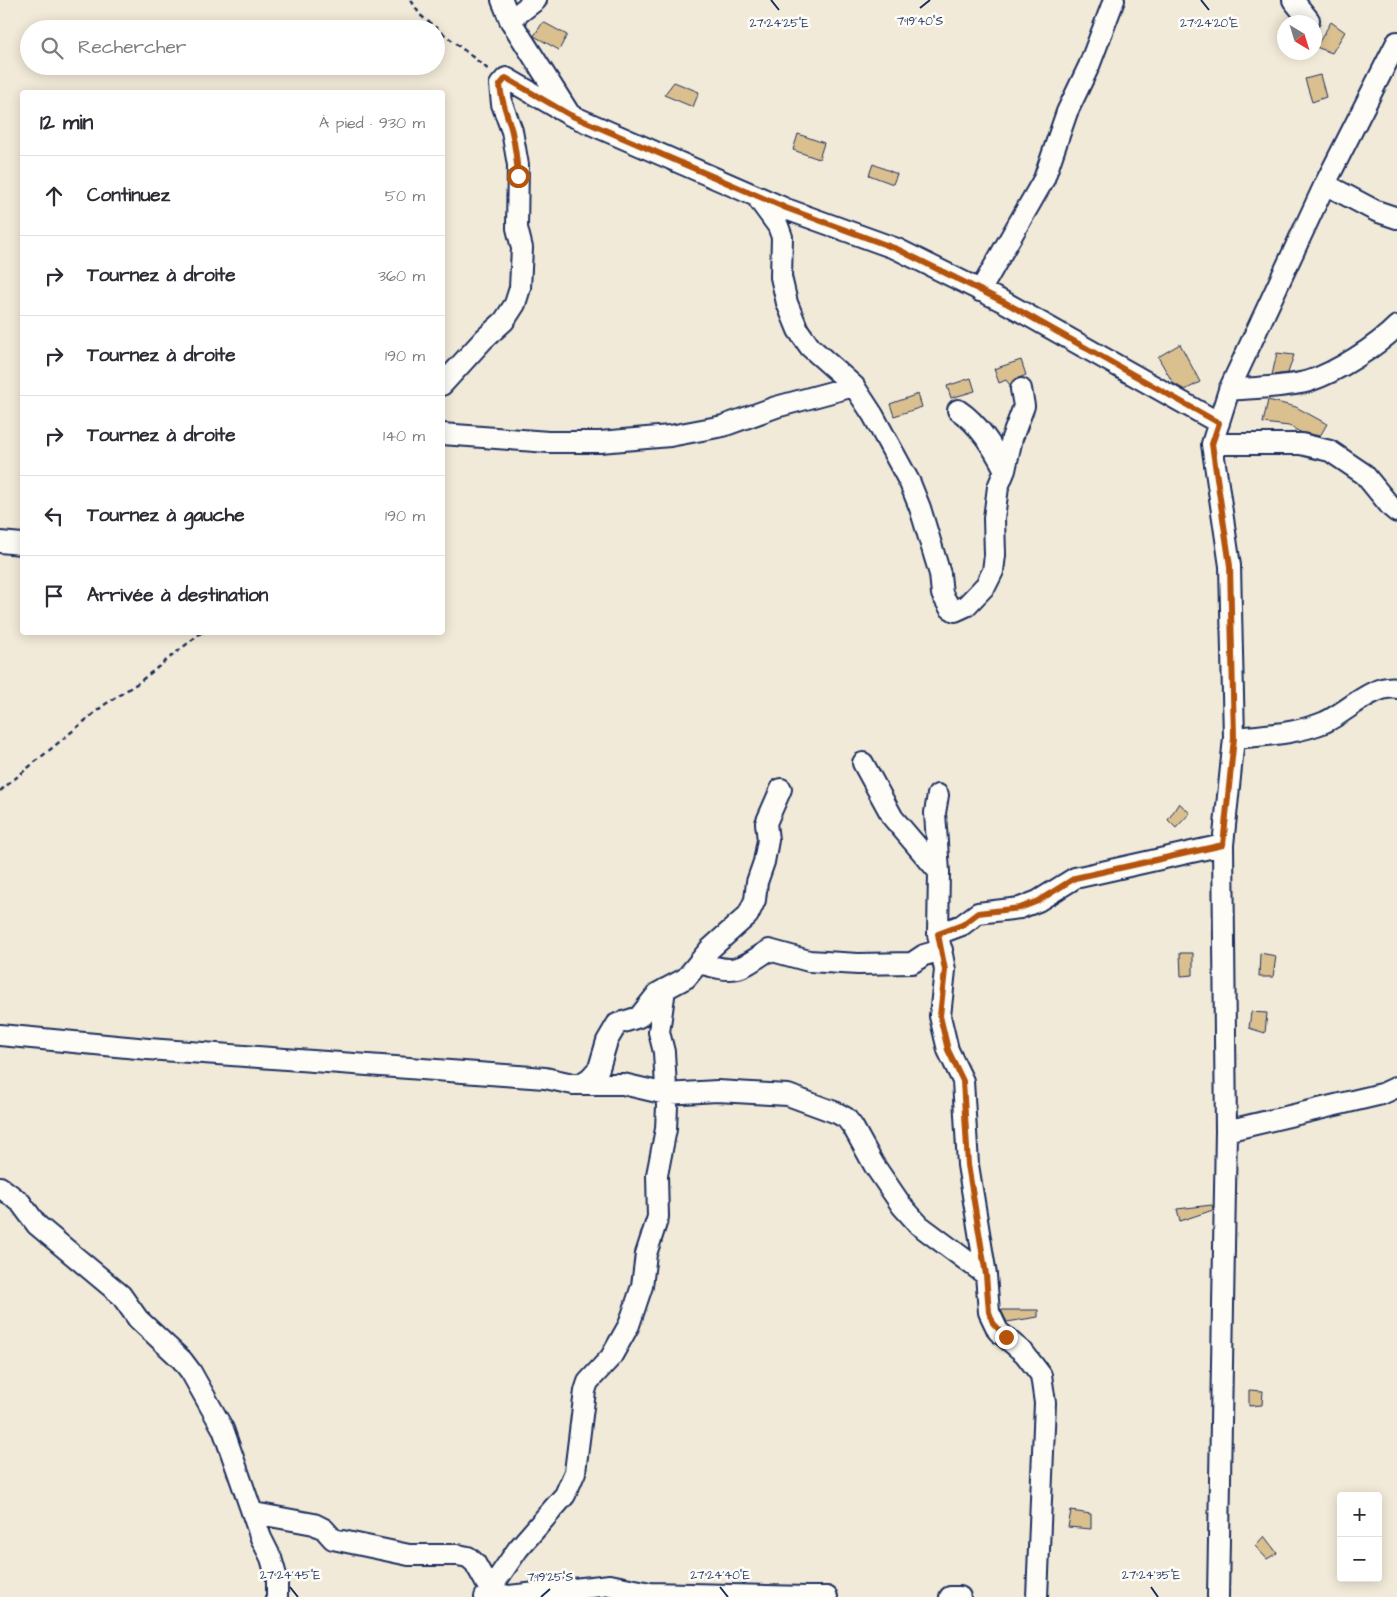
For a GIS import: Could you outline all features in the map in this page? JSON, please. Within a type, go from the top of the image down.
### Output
[{"type":"street","points":[[502,0],[510,20],[570,115]]},
{"type":"street","points":[[510,20],[536,0]]},
{"type":"street","points":[[980,291],[1044,179],[1068,112],[1089,66],[1114,0]]},
{"type":"street","points":[[1293,0],[1305,15]]},
{"type":"street","points":[[1218,1597],[1226,1131],[1223,845],[1234,738],[1230,566],[1212,444],[1229,390],[1325,184],[1397,42]]},
{"type":"street","points":[[445,382],[484,339],[504,321],[515,304],[520,288],[522,248],[517,228],[518,165],[512,132],[502,104],[500,85],[506,78],[570,115],[786,208],[897,249],[980,291],[1219,423]]},
{"type":"street","points":[[1325,184],[1376,211],[1397,218]]},
{"type":"street","points":[[754,194],[778,226],[782,237],[781,277],[787,303],[798,330],[810,346],[854,386],[910,483],[920,508],[940,574],[942,594],[950,608],[955,612],[966,606],[986,585],[993,571],[995,555],[994,518],[998,487],[1005,470],[1012,438],[1024,406],[1021,389]]},
{"type":"street","points":[[1229,390],[1309,381],[1353,359],[1384,338],[1397,326]]},
{"type":"street","points":[[445,434],[548,442],[600,442],[670,436],[723,426],[776,407],[854,386]]},
{"type":"street","points":[[958,410],[970,418],[1005,470]]},
{"type":"street","points":[[1212,444],[1301,444],[1330,450],[1364,474],[1391,508],[1397,512]]},
{"type":"street","points":[[0,542],[20,544]]},
{"type":"street","points":[[1234,738],[1282,734],[1306,728],[1326,721],[1378,690],[1388,687],[1397,688]]},
{"type":"street","points":[[863,763],[893,818],[939,872]]},
{"type":"street","points":[[580,1084],[590,1078],[599,1068],[607,1041],[617,1024],[639,1017],[653,998],[664,989],[686,978],[710,949],[748,914],[755,900],[768,840],[766,823],[781,789]]},
{"type":"street","points":[[938,795],[935,812],[939,872],[940,942],[945,970],[940,1016],[948,1050],[963,1081],[968,1165],[986,1275],[989,1312],[993,1323],[1024,1353],[1041,1375],[1045,1402],[1037,1597]]},
{"type":"street","points":[[700,963],[723,970],[737,969],[748,966],[769,950],[809,961],[858,964],[912,963],[978,913],[1020,908],[1038,901],[1075,878],[1223,845]]},
{"type":"street","points":[[488,1593],[518,1549],[565,1495],[575,1472],[584,1391],[588,1382],[605,1365],[620,1341],[635,1309],[642,1286],[646,1254],[658,1217],[657,1175],[666,1129],[664,1052],[660,1032],[664,989]]},
{"type":"street","points":[[0,1035],[148,1049],[545,1078],[580,1084],[623,1084],[666,1094],[717,1091],[788,1095],[841,1115],[853,1127],[874,1165],[902,1206],[919,1225],[986,1275]]},
{"type":"street","points":[[1226,1131],[1382,1094],[1397,1087]]},
{"type":"street","points":[[0,1187],[20,1202],[37,1225],[121,1295],[138,1319],[182,1360],[222,1430],[277,1579],[277,1597]]},
{"type":"street","points":[[254,1513],[314,1524],[324,1529],[333,1539],[409,1555],[458,1555],[468,1557],[475,1563],[488,1593]]},
{"type":"street","points":[[488,1593],[510,1596],[610,1585],[650,1593],[827,1597]]},
{"type":"street","points":[[950,1597],[960,1597]]},
{"type":"path","points":[[411,0],[420,15],[426,20]]},
{"type":"path","points":[[445,35],[503,81]]},
{"type":"path","points":[[0,791],[104,706],[138,683],[198,635]]},
{"type":"building","points":[[543,22],[567,35],[559,50],[534,36]]},
{"type":"building","points":[[1331,22],[1345,32],[1332,53],[1322,49],[1322,37]]},
{"type":"building","points":[[1320,75],[1326,97],[1312,102],[1305,79]]},
{"type":"building","points":[[674,82],[699,92],[693,107],[664,95]]},
{"type":"building","points":[[798,134],[824,143],[819,159],[793,150]]},
{"type":"building","points":[[873,164],[897,174],[893,184],[869,175]]},
{"type":"building","points":[[1180,344],[1200,382],[1185,390],[1173,383],[1158,357]]},
{"type":"building","points":[[1277,353],[1294,355],[1288,373],[1272,375]]},
{"type":"building","points":[[1021,360],[1026,375],[1014,380],[1010,385],[1006,380],[999,383],[994,369]]},
{"type":"building","points":[[971,378],[975,391],[951,398],[947,386]]},
{"type":"building","points":[[918,394],[922,407],[894,416],[890,404]]},
{"type":"building","points":[[1268,400],[1296,407],[1327,424],[1320,436],[1300,432],[1289,426],[1263,423]]},
{"type":"building","points":[[1179,803],[1190,813],[1176,828],[1168,820]]},
{"type":"building","points":[[1180,953],[1193,953],[1193,975],[1181,976]]},
{"type":"building","points":[[1260,953],[1276,956],[1273,977],[1259,977]]},
{"type":"building","points":[[1251,1012],[1267,1013],[1265,1033],[1249,1028]]},
{"type":"building","points":[[1212,1205],[1213,1210],[1180,1221],[1177,1209]]},
{"type":"building","points":[[1001,1310],[1038,1310],[1038,1317],[1007,1322]]},
{"type":"building","points":[[1249,1390],[1263,1391],[1262,1405],[1249,1406]]},
{"type":"building","points":[[1071,1511],[1091,1514],[1091,1529],[1068,1527]]},
{"type":"building","points":[[1264,1536],[1277,1553],[1267,1559],[1255,1546]]},
{"type":"route","points":[[518,176],[512,132],[502,104],[500,91],[500,85],[506,78],[570,115],[786,208],[897,249],[1006,303],[1219,423],[1212,444],[1230,566],[1234,738],[1223,845],[1075,878],[1055,893],[1038,901],[1020,908],[978,913],[962,925],[938,934],[945,970],[940,1016],[948,1050],[963,1081],[968,1165],[986,1275],[989,1312],[998,1331],[1006,1337]]}]
